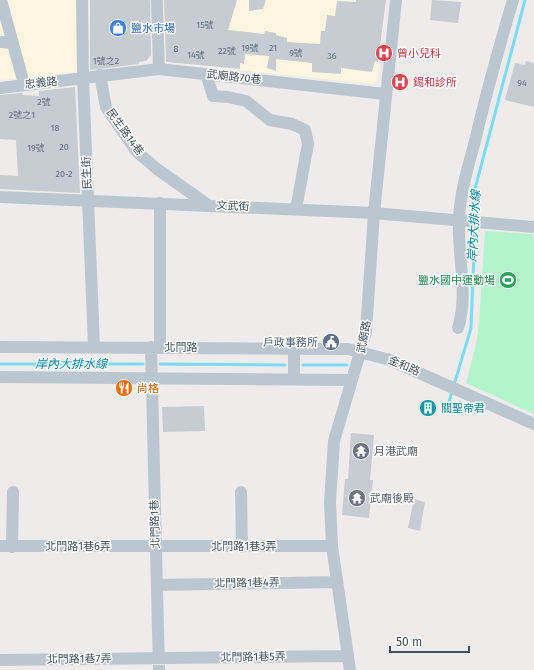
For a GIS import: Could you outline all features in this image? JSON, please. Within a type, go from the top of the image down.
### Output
[{"type":"street","points":[[1,0],[24,84]]},
{"type":"street","name":"民生街","points":[[82,0],[83,78],[94,346]]},
{"type":"street","points":[[157,0],[159,69]]},
{"type":"street","name":"武廟路","points":[[350,670],[332,546],[330,502],[334,441],[351,380],[362,351],[366,332],[374,213],[385,94],[396,0]]},
{"type":"street","points":[[458,328],[461,318],[463,276],[462,220],[464,186],[513,0]]},
{"type":"street","points":[[0,42],[13,43]]},
{"type":"street","name":"武廟路70巷","points":[[83,78],[159,69],[385,94]]},
{"type":"street","points":[[206,74],[213,96],[228,97],[246,101],[270,120],[292,124],[306,130],[308,144],[296,209]]},
{"type":"street","name":"民生路14巷","points":[[100,76],[106,107],[137,152],[157,169],[208,205]]},
{"type":"street","name":"忠義路","points":[[0,88],[83,78]]},
{"type":"street","name":"文武街","points":[[0,197],[374,213],[534,227]]},
{"type":"street","name":"北門路1巷","points":[[159,664],[152,378],[156,347],[160,203]]},
{"type":"street","name":"北門路","points":[[0,347],[294,347],[362,351]]},
{"type":"street","points":[[294,347],[294,378]]},
{"type":"street","name":"金和路","points":[[362,351],[390,360],[534,424]]},
{"type":"street","points":[[0,377],[294,378],[351,380]]},
{"type":"street","points":[[6,546],[13,492]]},
{"type":"street","points":[[241,492],[242,546]]},
{"type":"street","name":"北門路1巷6弄","points":[[6,546],[156,546]]},
{"type":"street","name":"北門路1巷3弄","points":[[156,546],[332,546]]},
{"type":"street","name":"北門路1巷4弄","points":[[157,585],[337,582]]},
{"type":"street","name":"北門路1巷5弄","points":[[159,664],[347,656]]},
{"type":"street","name":"北門路1巷7弄","points":[[0,660],[159,664]]},
{"type":"shaded area","points":[[0,0],[79,0],[79,72],[0,80]]},
{"type":"shaded area","points":[[161,0],[386,0],[377,81],[373,84],[162,62]]},
{"type":"green space","name":"鹽水國中運動場","points":[[485,231],[532,234],[534,238],[534,414],[466,383],[476,344],[479,323]]},
{"type":"building","name":"鹽水市場","points":[[90,0],[150,0],[151,55],[146,61],[139,62],[139,64],[90,70]]},
{"type":"building","points":[[164,0],[237,0],[228,30],[264,34],[265,31],[276,33],[276,35],[287,38],[287,42],[320,44],[321,31],[325,31],[327,15],[335,16],[337,1],[356,2],[356,0],[386,0],[378,62],[375,61],[372,72],[341,68],[341,74],[312,72],[312,63],[276,59],[276,71],[267,68],[269,56],[245,54],[244,64],[240,63],[240,69],[166,62]]},
{"type":"building","points":[[249,0],[266,0],[263,9],[249,11]]},
{"type":"building","points":[[432,0],[461,2],[458,23],[430,20]]},
{"type":"building","points":[[526,61],[534,63],[534,107],[505,100],[515,63],[525,65]]},
{"type":"building","points":[[75,87],[80,193],[0,189],[0,175],[18,176],[16,140],[0,139],[0,95],[22,93],[23,95],[39,96],[39,91]]},
{"type":"building","points":[[204,406],[205,431],[163,432],[162,407]]},
{"type":"building","points":[[351,433],[374,435],[370,480],[373,480],[369,518],[342,515],[345,479],[348,479]]},
{"type":"building","points":[[414,499],[425,502],[420,531],[408,528]]},
{"type":"waterway","name":"岸內大排水線","points":[[475,220],[475,189],[525,0]]},
{"type":"waterway","name":"岸內大排水線","points":[[454,385],[471,328],[475,226]]},
{"type":"waterway","name":"岸內大排水線","points":[[0,364],[143,364]]},
{"type":"waterway","name":"岸內大排水線","points":[[160,364],[285,365]]},
{"type":"waterway","name":"岸內大排水線","points":[[303,365],[347,365]]},
{"type":"waterway","name":"岸內大排水線","points":[[448,406],[452,391]]},
{"type":"place","name":"鹽水市場","points":[[118,28]]},
{"type":"place","name":"曾小兒科","points":[[384,53]]},
{"type":"place","name":"錫和診所","points":[[400,82]]},
{"type":"place","name":"鹽水國中運動場","points":[[508,280]]},
{"type":"place","name":"戶政事務所","points":[[331,342]]},
{"type":"place","name":"尚格","points":[[124,388]]},
{"type":"place","name":"關聖帝君","points":[[428,408]]},
{"type":"place","name":"月港武廟","points":[[361,451]]},
{"type":"place","name":"武廟後殿","points":[[357,498]]}]
